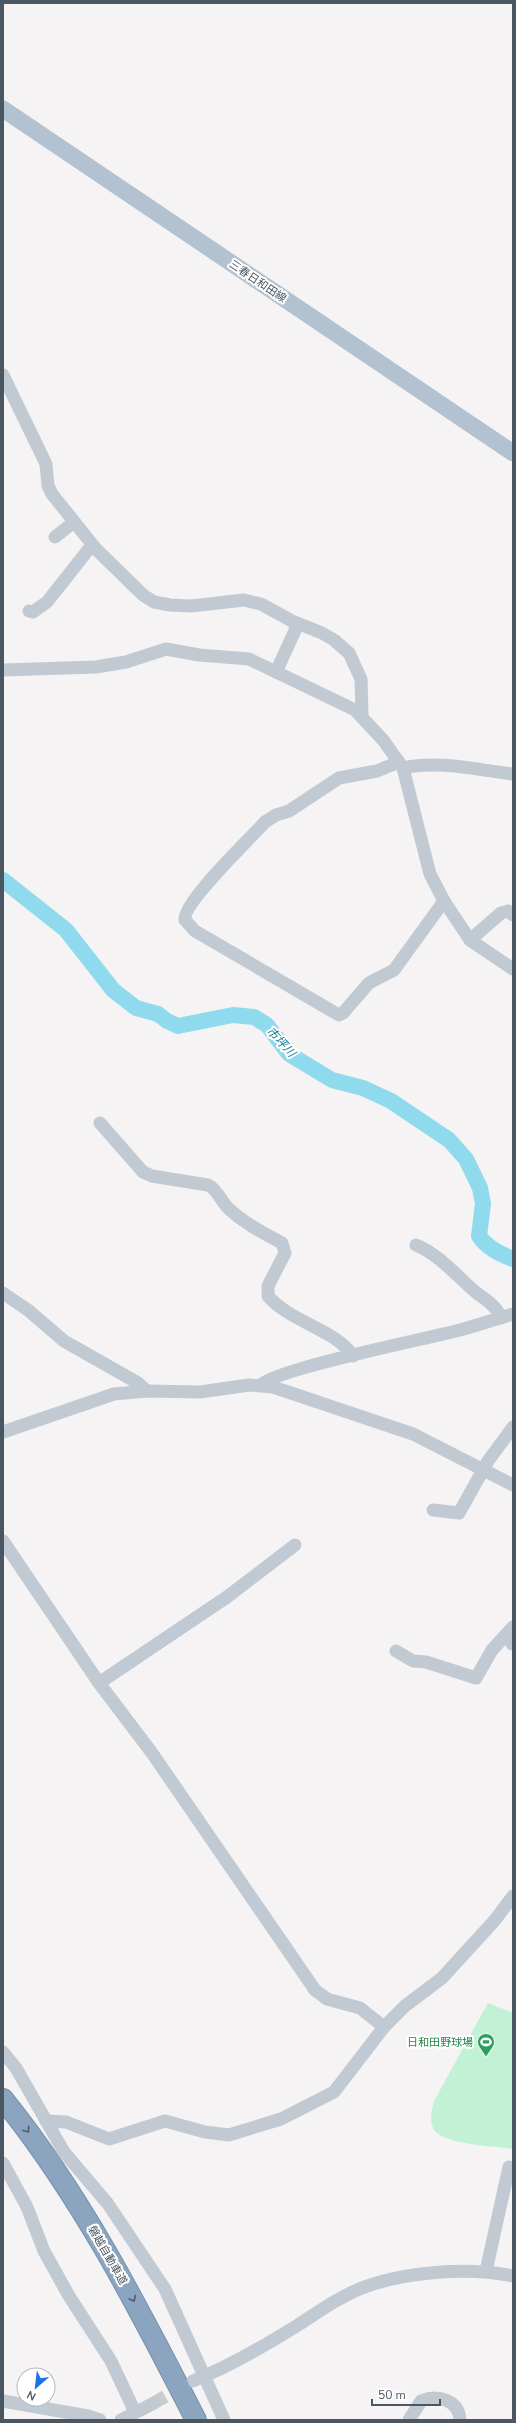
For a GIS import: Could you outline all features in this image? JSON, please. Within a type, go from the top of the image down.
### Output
[{"type":"highway","name":"磐越自動車道","points":[[3,2099],[68,2189],[98,2236],[137,2306],[196,2420]]},
{"type":"highway","name":"磐越自動車道","points":[[3,2121],[32,2159],[86,2243],[112,2287],[180,2420]]},
{"type":"main road","name":"三春日和田線","points":[[3,109],[513,453]]},
{"type":"street","points":[[3,375],[46,464],[49,490],[92,545],[143,595],[154,602],[191,606],[244,600],[261,604],[298,624],[322,633],[334,640],[349,653],[361,679],[362,714]]},
{"type":"street","points":[[55,537],[74,522]]},
{"type":"street","points":[[30,611],[33,612],[47,602],[92,545]]},
{"type":"street","points":[[276,672],[298,624]]},
{"type":"street","points":[[3,670],[96,667],[126,662],[166,649],[199,655],[243,658],[337,700],[362,714],[400,765],[430,874],[444,901],[470,940],[513,969]]},
{"type":"street","points":[[444,901],[394,970],[369,983],[343,1013],[339,1015],[195,931],[185,920],[186,910],[200,892],[265,822],[276,815],[289,811],[339,778],[400,765],[441,766],[513,774]]},
{"type":"street","points":[[470,940],[501,913],[508,911],[513,915]]},
{"type":"street","points":[[100,1123],[144,1172],[152,1176],[208,1185],[214,1188],[220,1200],[239,1218],[282,1243],[285,1253],[268,1286],[268,1296],[289,1312],[344,1345],[353,1356]]},
{"type":"street","points":[[416,1245],[459,1274],[471,1288],[507,1316]]},
{"type":"street","points":[[3,1293],[28,1310],[64,1341],[138,1383],[147,1391]]},
{"type":"street","points":[[261,1385],[265,1380],[277,1376],[507,1316]]},
{"type":"street","points":[[3,1432],[114,1394],[147,1391],[200,1392],[261,1385],[408,1432],[513,1485]]},
{"type":"street","points":[[433,1510],[459,1513],[483,1469],[513,1427]]},
{"type":"street","points":[[3,1541],[99,1683],[152,1753],[315,1990],[327,1999],[360,2008],[384,2027]]},
{"type":"street","points":[[99,1683],[227,1597],[295,1545]]},
{"type":"street","points":[[396,1651],[413,1661],[426,1662],[476,1678],[492,1650],[513,1626]]},
{"type":"street","points":[[46,2121],[66,2122],[109,2139],[165,2121],[205,2132],[229,2135],[245,2132],[281,2119],[334,2092],[384,2027],[404,2006],[442,1978],[494,1920],[513,1896]]},
{"type":"street","points":[[3,2052],[16,2068],[64,2152],[108,2204],[165,2289],[196,2354],[198,2379],[224,2420]]},
{"type":"street","points":[[3,2163],[27,2207],[44,2251],[69,2296],[112,2361],[135,2412]]},
{"type":"street","points":[[486,2271],[509,2167]]},
{"type":"street","points":[[198,2379],[359,2289],[403,2278],[486,2271],[513,2276]]},
{"type":"street","points":[[409,2420],[421,2401],[437,2397],[453,2403],[459,2410],[460,2420]]},
{"type":"street","points":[[3,2401],[88,2416],[100,2420]]},
{"type":"street","points":[[121,2420],[154,2403]]},
{"type":"green space","name":"日和田野球場","points":[[488,2003],[513,2013],[513,2149],[471,2144],[450,2139],[441,2136],[435,2131],[432,2124],[431,2116],[434,2101]]},
{"type":"waterway","name":"市坪川","points":[[3,880],[66,930],[113,990],[136,1008],[158,1014],[167,1021],[178,1026],[233,1015],[254,1017],[267,1025],[289,1054],[332,1080],[363,1088],[391,1101],[449,1140],[466,1159],[480,1188],[483,1204],[479,1236],[490,1247],[513,1259]]},
{"type":"tunnel","points":[[154,2403],[185,2385]]},
{"type":"place","name":"日和田野球場","points":[[486,2057]]}]
